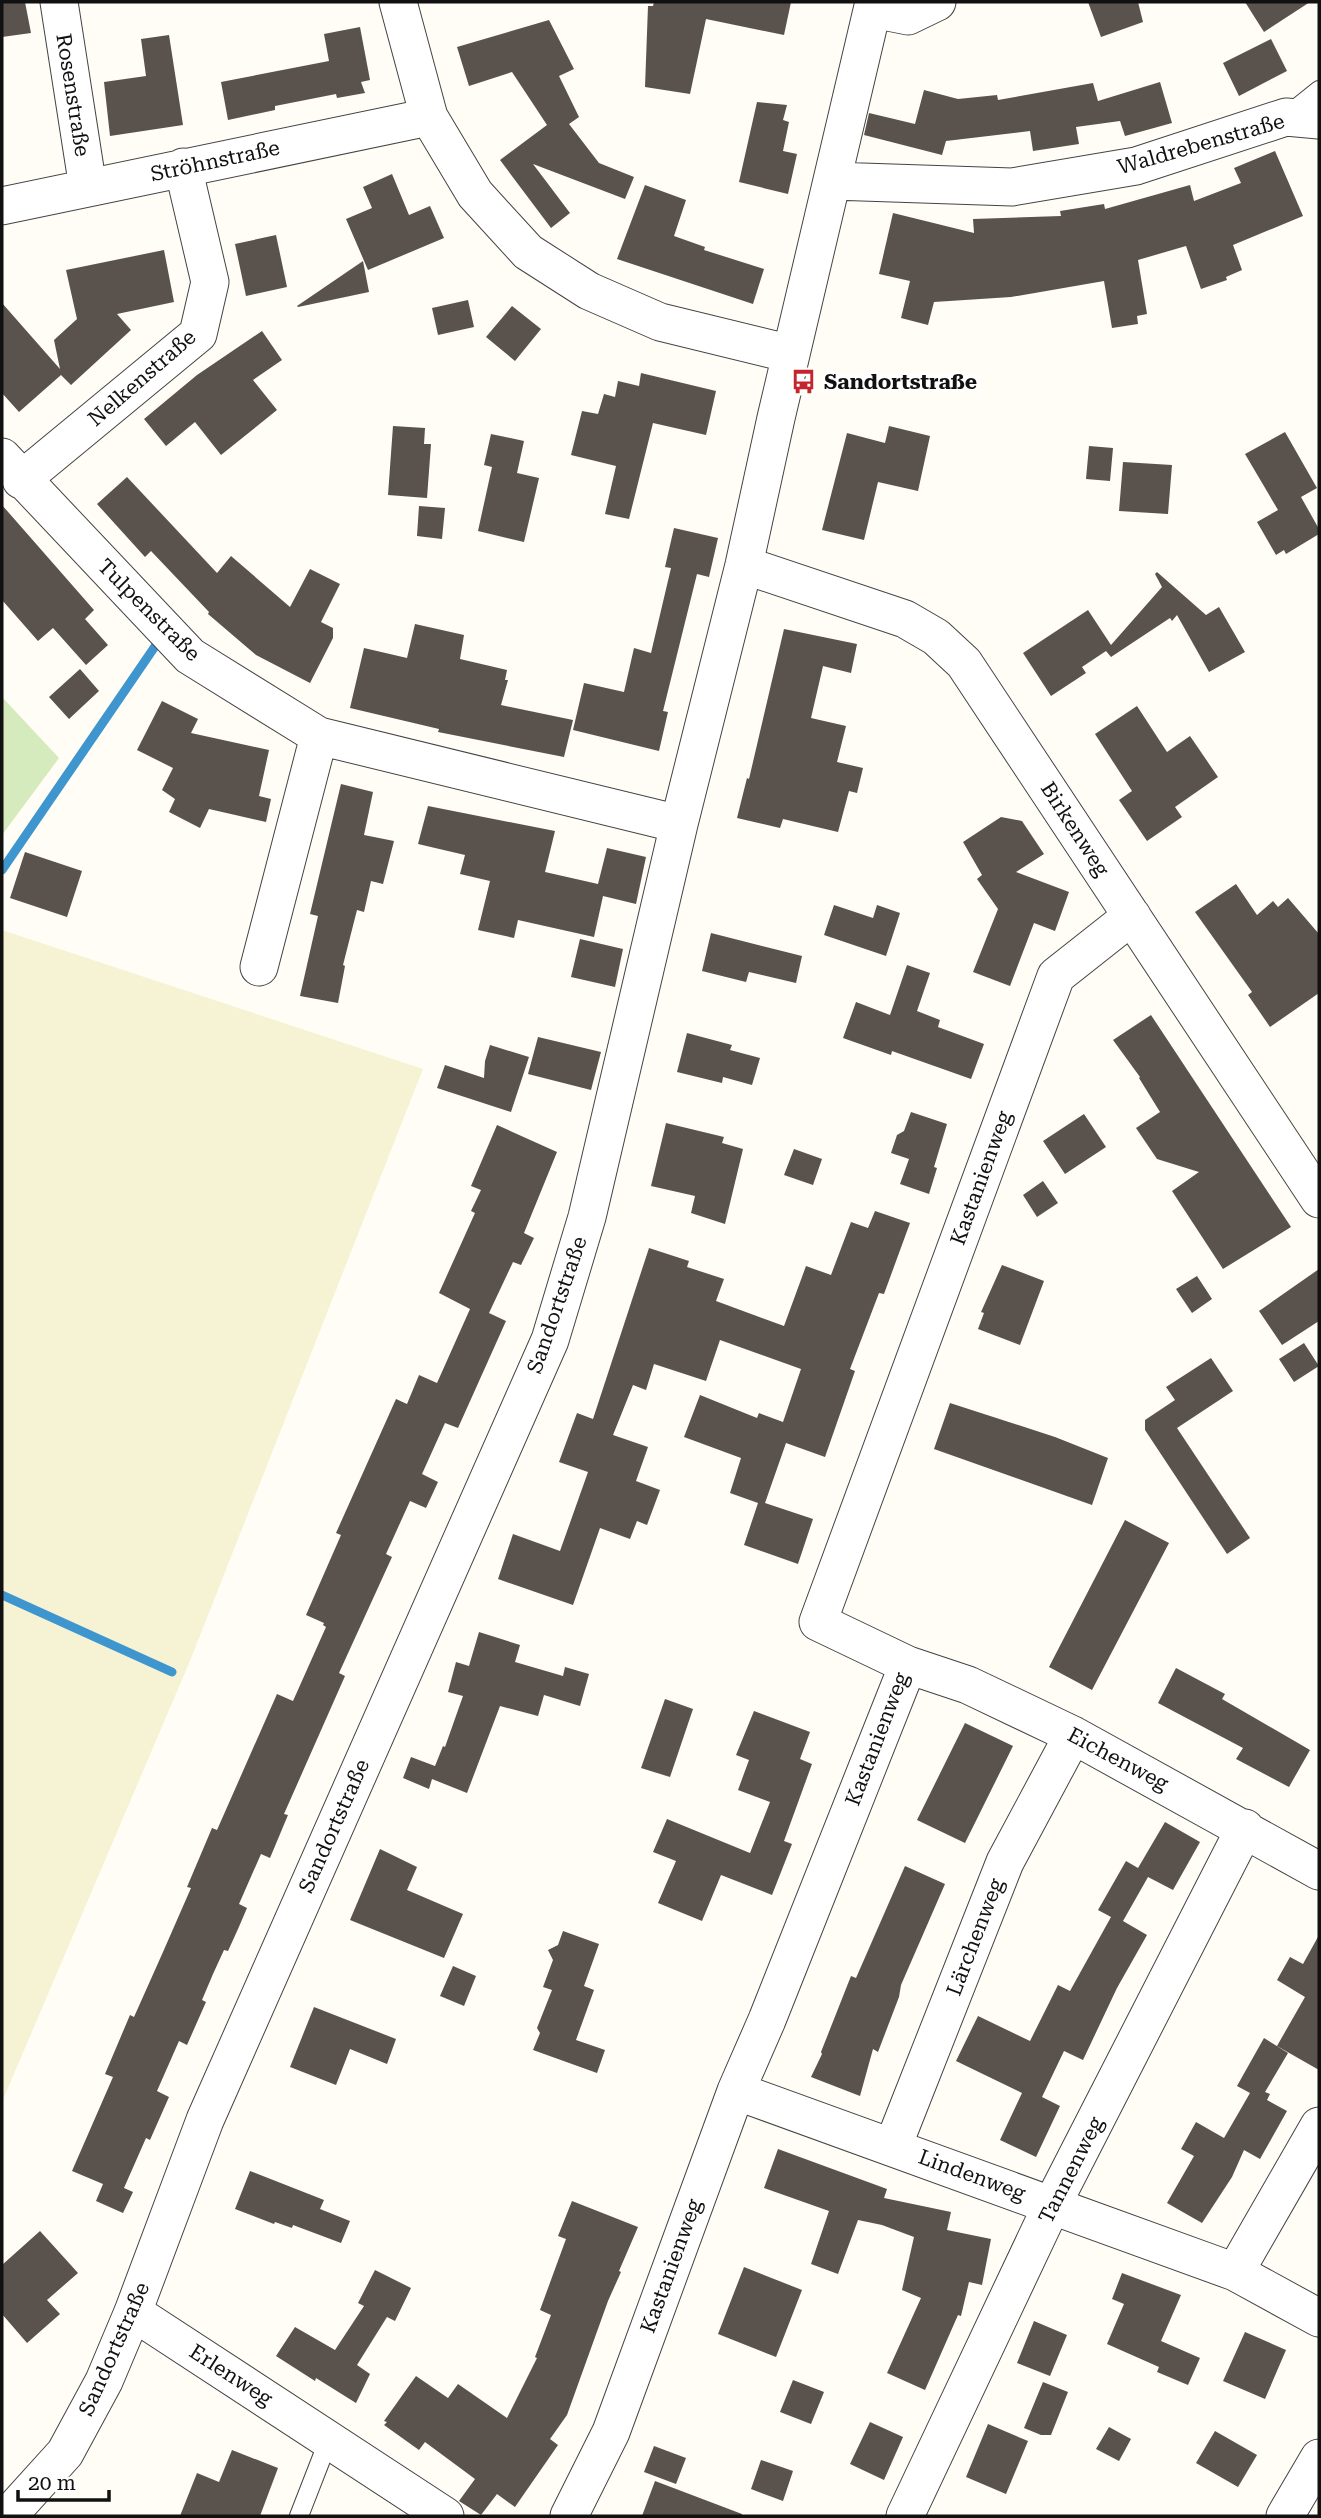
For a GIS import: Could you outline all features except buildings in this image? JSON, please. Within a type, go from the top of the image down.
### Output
[{"type":"street","name":"Rosenstraße","points":[[59,2],[88,188]]},
{"type":"street","points":[[398,2],[429,117],[475,194],[528,252],[589,291],[660,322],[791,354]]},
{"type":"street","name":"Sandortstraße","points":[[8,2516],[65,2454],[104,2381],[133,2312],[205,2120],[550,1340],[587,1217],[679,824],[744,565],[873,5],[908,16],[937,2]]},
{"type":"street","name":"Ströhnstraße","points":[[2,206],[429,117]]},
{"type":"street","name":"Waldrebenstraße","points":[[832,181],[1012,187],[1136,166],[1303,118]]},
{"type":"street","name":"Nelkenstraße","points":[[12,468],[198,334],[210,282],[183,167]]},
{"type":"street","name":"Tulpenstraße","points":[[12,468],[190,656],[319,736],[679,824]]},
{"type":"street","name":"Birkenweg","points":[[744,565],[905,619],[936,638],[964,663],[1319,1199]]},
{"type":"street","points":[[259,967],[319,736]]},
{"type":"street","name":"Kastanienweg","points":[[569,2516],[611,2432],[736,2091],[767,2020],[908,1665],[818,1622],[1056,976],[1132,916]]},
{"type":"street","name":"Eichenweg","points":[[908,1665],[968,1685],[1073,1735],[1319,1871]]},
{"type":"street","name":"Lärchenweg","points":[[893,2146],[1005,1862],[1073,1735]]},
{"type":"street","name":"Tannenweg","points":[[905,2516],[1052,2205],[1245,1828]]},
{"type":"street","name":"Lindenweg","points":[[736,2091],[1236,2272],[1319,2318]]},
{"type":"street","points":[[1236,2272],[1319,2126]]},
{"type":"street","name":"Erlenweg","points":[[133,2312],[445,2516]]},
{"type":"street","points":[[1285,2516],[1319,2458]]},
{"type":"lane","points":[[1303,118],[1319,90]]},
{"type":"lane","points":[[299,2516],[329,2439]]},
{"type":"shaded area","points":[[2,930],[423,1069],[190,1661],[2,2102]]},
{"type":"green space","points":[[2,697],[59,758],[2,835]]},
{"type":"waterway","points":[[2,870],[158,642]]},
{"type":"waterway","points":[[2,1595],[172,1672]]},
{"type":"place","name":"Sandortstraße","points":[[804,382]]}]
